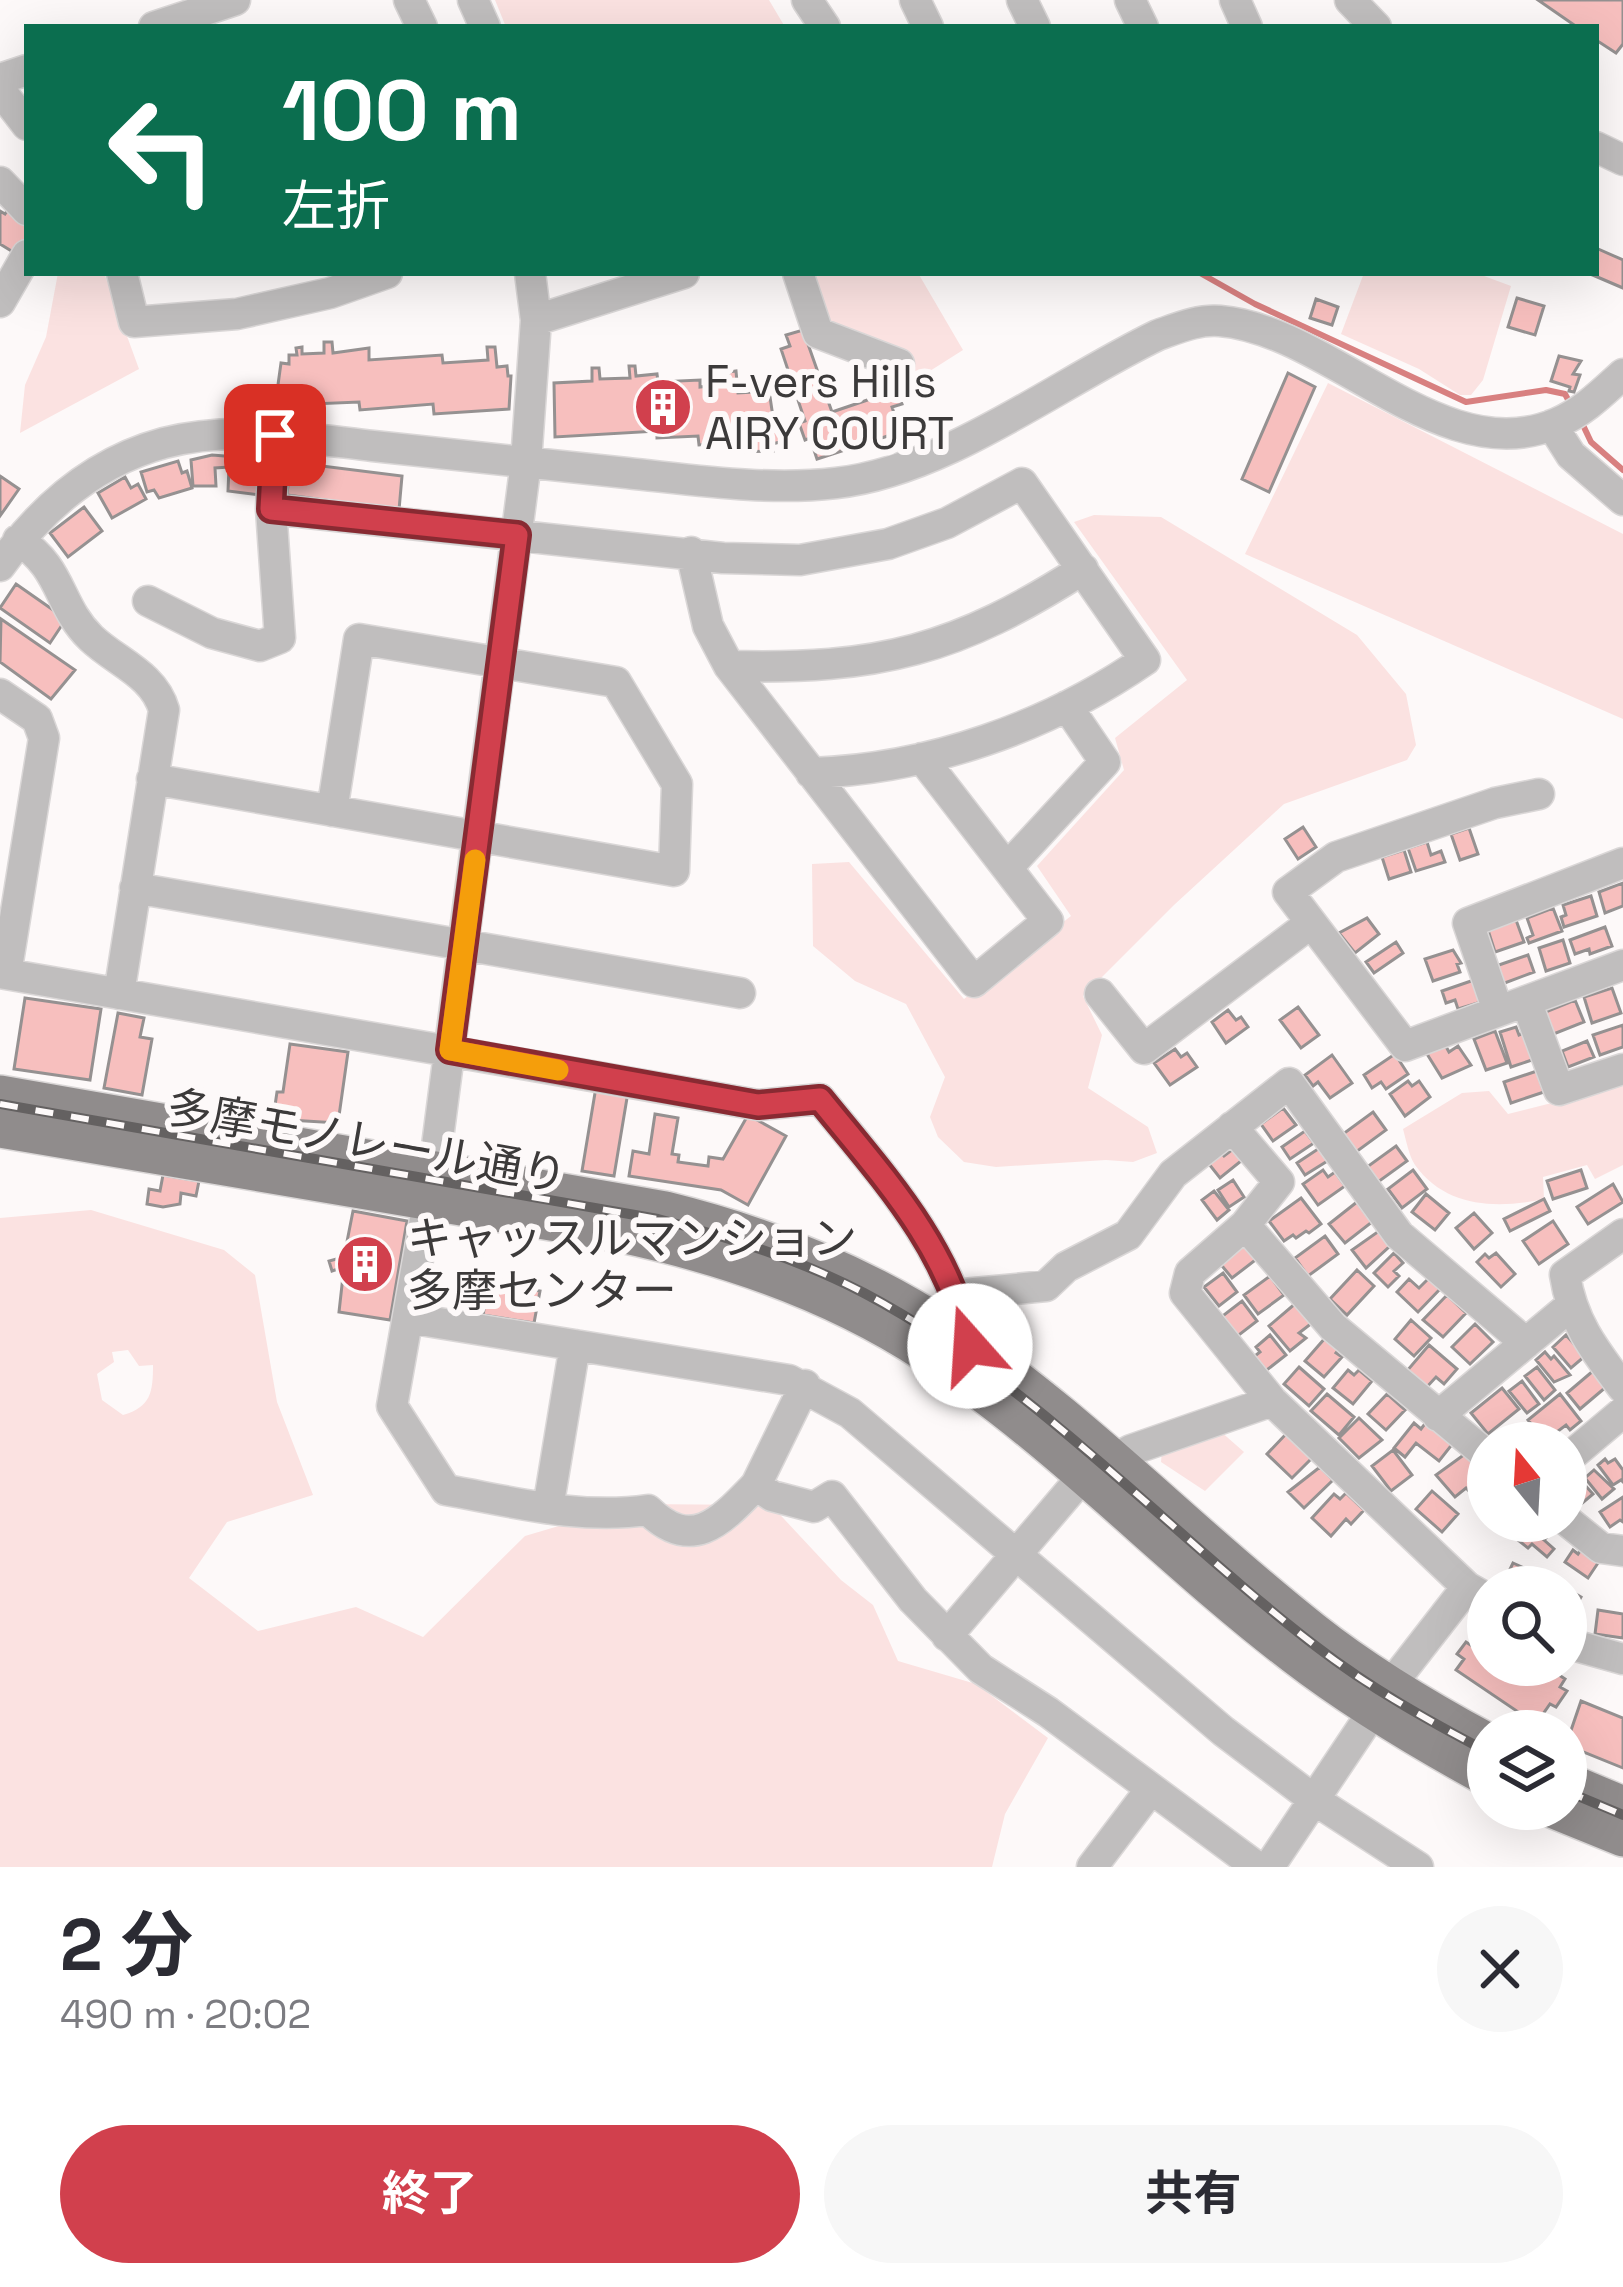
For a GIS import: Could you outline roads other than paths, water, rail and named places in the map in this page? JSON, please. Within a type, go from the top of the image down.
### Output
[{"type":"main road","name":"多摩モノレール通り","points":[[0,1095],[431,1185],[658,1241],[785,1281],[926,1353],[1097,1467]]},
{"type":"main road","name":"多摩モノレール通り","points":[[0,1128],[431,1185],[664,1210],[761,1238],[866,1282],[970,1346],[1295,1655],[1467,1734]]},
{"type":"main road","name":"多摩モノレール通り","points":[[1382,1698],[1467,1761]]},
{"type":"main road","points":[[1587,1790],[1623,1805]]},
{"type":"main road","points":[[1587,1823],[1623,1838]]},
{"type":"street","points":[[163,24],[235,0]]},
{"type":"street","points":[[1350,0],[1373,24]]},
{"type":"street","points":[[0,90],[24,121]]},
{"type":"street","points":[[0,182],[24,206]]},
{"type":"street","points":[[0,302],[24,260]]},
{"type":"street","points":[[123,276],[134,322],[238,314],[330,293],[378,276]]},
{"type":"street","points":[[530,276],[536,320],[526,462],[431,1185],[392,1406],[446,1490],[569,1514],[608,1516],[648,1510],[662,1524],[698,1530],[711,1528],[757,1486],[805,1385]]},
{"type":"street","points":[[536,320],[596,288],[667,276]]},
{"type":"street","points":[[799,276],[818,333],[899,364]]},
{"type":"street","points":[[0,566],[18,540],[97,471],[149,447],[226,434],[787,486],[866,479],[1139,344],[1186,325],[1216,320],[1256,327],[1465,428],[1499,434],[1568,417],[1623,374]]},
{"type":"street","points":[[1568,417],[1571,455],[1623,500]]},
{"type":"street","points":[[148,602],[228,638],[260,646],[280,638],[271,509],[275,435]]},
{"type":"street","points":[[271,509],[762,560],[846,553],[888,544],[947,523],[1022,483],[1145,660],[1067,706],[994,736],[870,771],[811,773]]},
{"type":"street","points":[[18,540],[52,568],[73,616],[89,636],[131,667],[161,699],[164,710],[119,994]]},
{"type":"street","points":[[691,552],[708,626],[730,666],[974,982],[1048,921],[922,758]]},
{"type":"street","points":[[730,666],[863,663],[925,649],[1017,611],[1083,569]]},
{"type":"street","points":[[152,779],[332,811],[478,836],[674,871],[677,784],[616,682],[359,639],[332,811]]},
{"type":"street","points":[[0,694],[37,719],[44,738],[3,974],[758,1105],[820,1099],[918,1220],[953,1295],[970,1346]]},
{"type":"street","points":[[1007,868],[1106,762],[1067,706]]},
{"type":"street","points":[[1539,794],[1495,802],[1336,857],[1288,892],[1405,1046],[1512,1006],[1620,974]]},
{"type":"street","points":[[1623,863],[1468,923],[1559,1090],[1623,1069]]},
{"type":"street","points":[[135,888],[740,992]]},
{"type":"street","points":[[1100,994],[1144,1049],[1311,923]]},
{"type":"street","points":[[953,1295],[1046,1286],[1066,1267],[1128,1235],[1173,1174],[1289,1083],[1399,1235],[1526,1343]]},
{"type":"street","points":[[1232,1127],[1279,1182],[1245,1225],[1190,1273],[1185,1293],[1272,1401],[1467,1583]]},
{"type":"street","points":[[1245,1225],[1333,1327],[1467,1439]]},
{"type":"street","points":[[1623,1234],[1565,1275],[1569,1307],[1585,1338],[1623,1388]]},
{"type":"street","points":[[1438,1416],[1569,1307]]},
{"type":"street","points":[[408,1318],[805,1385],[850,1413],[1223,1731],[1313,1799],[1418,1867]]},
{"type":"street","points":[[548,1508],[575,1345]]},
{"type":"street","points":[[947,1636],[1097,1467],[1272,1401]]},
{"type":"street","points":[[1587,1442],[1623,1412]]},
{"type":"street","points":[[757,1486],[772,1496],[814,1507],[832,1496],[913,1600],[981,1670],[1048,1712],[1257,1867]]},
{"type":"street","points":[[1587,1537],[1601,1548],[1623,1551]]},
{"type":"street","points":[[1269,1867],[1382,1698],[1467,1605]]},
{"type":"street","points":[[1587,1649],[1623,1659]]},
{"type":"street","points":[[1092,1867],[1151,1789]]},
{"type":"waterway","points":[[1205,276],[1466,402],[1546,390],[1565,394],[1572,407]]},
{"type":"waterway","points":[[1582,423],[1591,442],[1623,470]]},
{"type":"railway","points":[[0,1104],[658,1219],[737,1241],[814,1270],[926,1329],[986,1370],[1317,1647],[1400,1703],[1467,1740]]},
{"type":"railway","points":[[1587,1800],[1623,1815]]},
{"type":"place","name":"F-vers Hills AIRY COURT","points":[[663,407]]},
{"type":"place","name":"キャッスルマンション 多摩センター","points":[[365,1264]]}]
